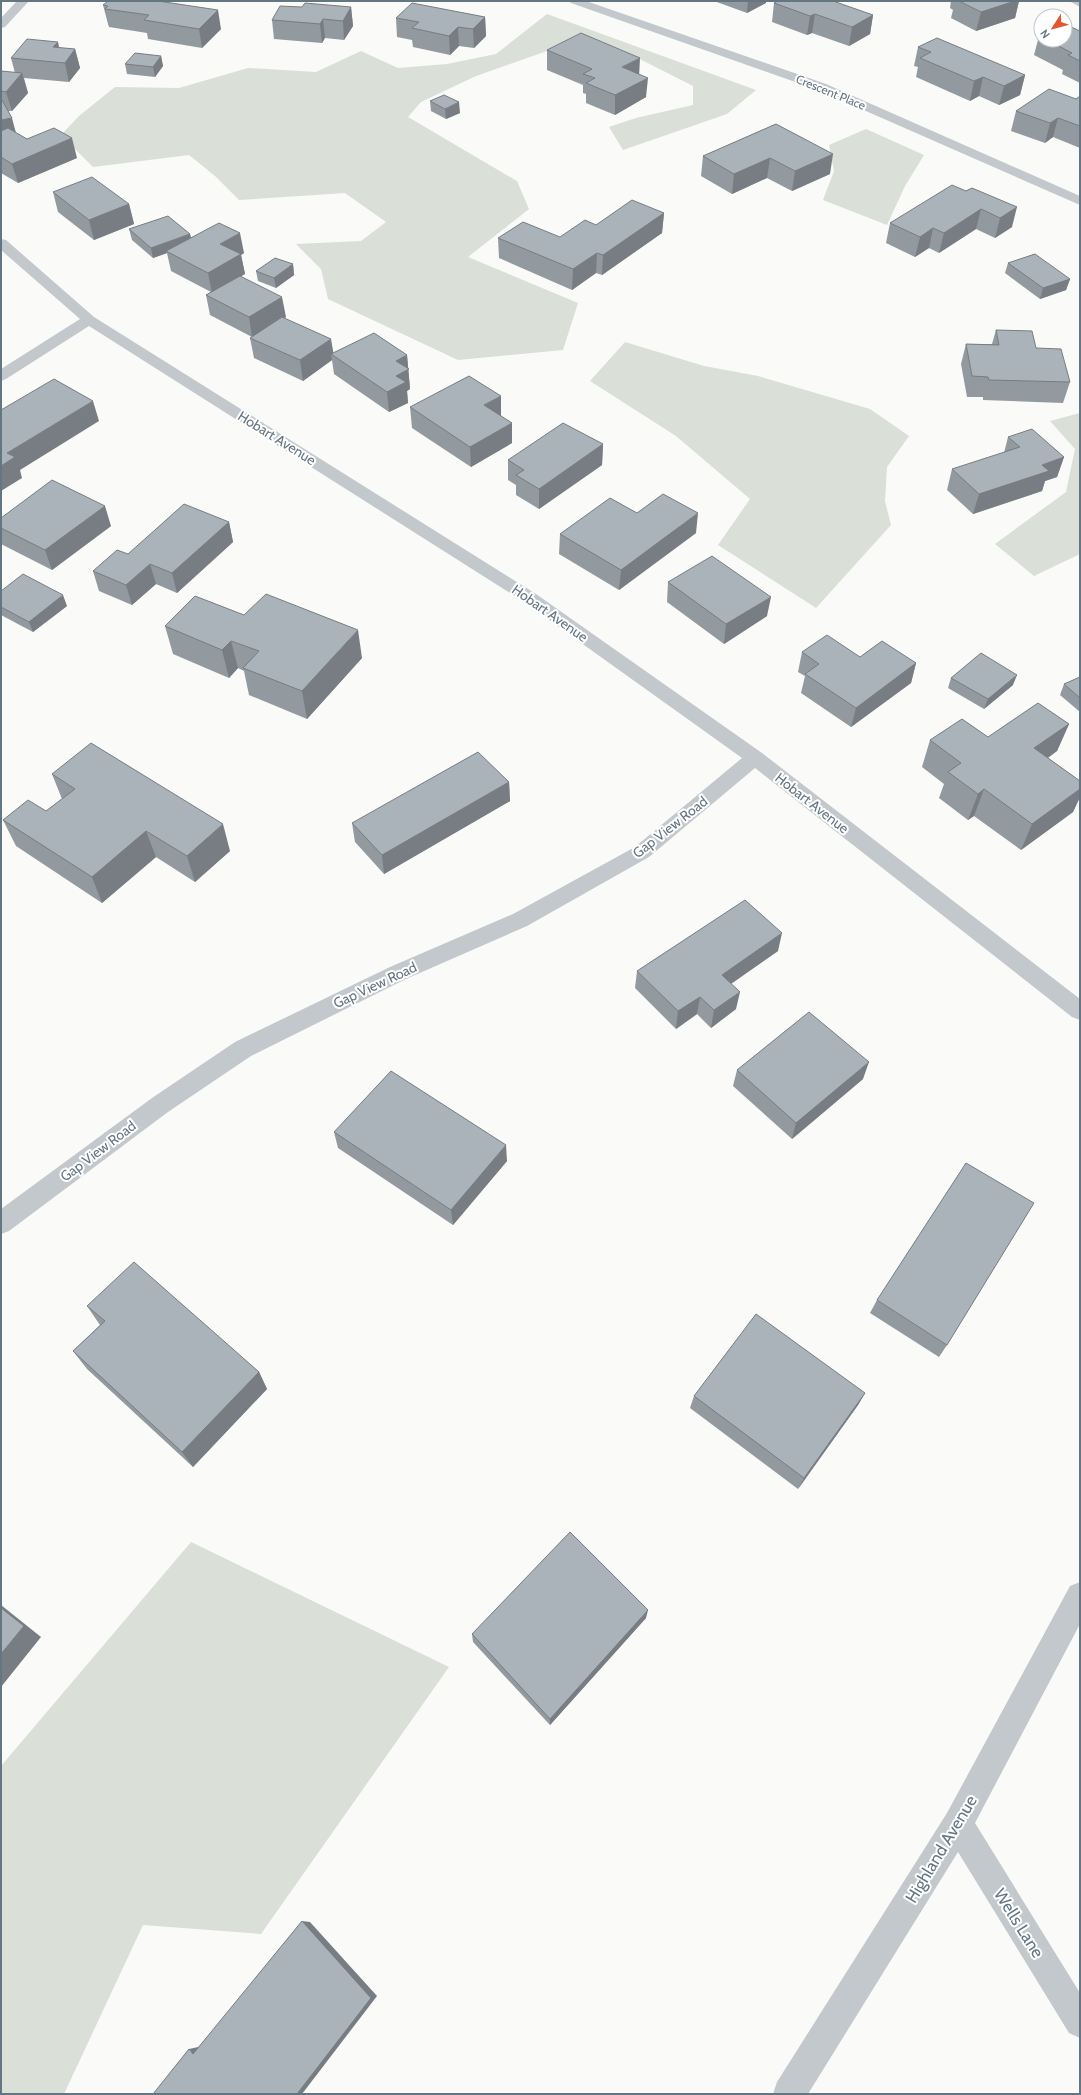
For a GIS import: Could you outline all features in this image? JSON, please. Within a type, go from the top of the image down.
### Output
[{"type":"street","points":[[1,25],[23,1]]},
{"type":"street","name":"Crescent Place","points":[[575,1],[822,87],[1080,201]]},
{"type":"street","points":[[1074,1],[1080,4]]},
{"type":"street","name":"Hobart Avenue","points":[[1,242],[89,320],[530,598],[756,758],[1080,1011]]},
{"type":"street","points":[[1,376],[89,320]]},
{"type":"street","name":"Gap View Road","points":[[1,1223],[160,1105],[243,1049],[398,973],[520,920],[642,852],[756,758]]},
{"type":"street","name":"Highland Avenue","points":[[789,2094],[958,1824],[1080,1596]]},
{"type":"street","name":"Wells Lane","points":[[958,1824],[1080,2022]]},
{"type":"shaded area","points":[[547,14],[756,90],[727,114],[623,150],[609,127],[636,118],[693,105],[693,86],[620,49],[564,45],[476,76],[421,102],[408,117],[517,181],[529,209],[468,257],[578,303],[563,350],[458,360],[328,299],[321,269],[296,244],[361,241],[386,222],[345,193],[239,200],[215,176],[189,155],[93,167],[61,135],[79,116],[115,87],[179,88],[248,68],[316,72],[361,51],[398,68],[447,64],[496,54]]},
{"type":"shaded area","points":[[866,129],[924,155],[905,186],[887,225],[823,200],[834,171],[829,145]]},
{"type":"shaded area","points":[[625,342],[704,366],[758,376],[870,409],[909,436],[887,467],[885,501],[891,525],[816,608],[718,545],[750,499],[676,436],[590,381]]},
{"type":"shaded area","points":[[1080,413],[1080,554],[1034,576],[995,544],[1066,492],[1075,449],[1050,421]]},
{"type":"shaded area","points":[[191,1542],[449,1667],[261,1934],[143,1925],[64,2094],[1,2094],[1,1766]]},
{"type":"building","points":[[108,1],[158,1],[218,10],[199,29],[144,20],[149,15],[105,9],[108,6],[103,5]]},
{"type":"building","points":[[778,1],[833,1],[873,15],[852,27],[815,14],[810,16],[774,3]]},
{"type":"building","points":[[959,1],[1015,1],[981,12]]},
{"type":"building","points":[[305,3],[351,7],[343,21],[323,19],[320,24],[272,20],[280,6],[302,7]]},
{"type":"building","points":[[412,3],[485,17],[473,29],[458,27],[449,36],[412,28],[419,22],[396,18]]},
{"type":"building","points":[[1073,28],[1080,31],[1080,61],[1068,55],[1072,53],[1062,48],[1073,48]]},
{"type":"building","points":[[581,33],[640,58],[622,67],[648,78],[615,95],[586,83],[595,78],[583,74],[592,69],[547,50]]},
{"type":"building","points":[[937,38],[1025,75],[1004,86],[983,77],[974,81],[920,58],[931,52],[918,47]]},
{"type":"building","points":[[27,39],[58,42],[53,47],[75,49],[65,63],[11,58]]},
{"type":"building","points":[[135,53],[161,56],[153,67],[125,64]]},
{"type":"building","points":[[1,71],[22,73],[6,92],[1,91]]},
{"type":"building","points":[[1049,89],[1076,99],[1080,96],[1080,126],[1058,118],[1050,123],[1016,111]]},
{"type":"building","points":[[444,95],[459,102],[445,109],[430,101]]},
{"type":"building","points":[[2,100],[12,118],[1,120]]},
{"type":"building","points":[[776,124],[833,154],[795,171],[770,158],[734,174],[703,156]]},
{"type":"building","points":[[8,128],[27,139],[54,128],[72,138],[12,164],[1,157],[1,131]]},
{"type":"building","points":[[92,177],[129,204],[89,220],[53,192]]},
{"type":"building","points":[[952,185],[966,191],[972,188],[1017,207],[1000,218],[981,209],[944,233],[933,228],[920,237],[890,223]]},
{"type":"building","points":[[632,200],[664,213],[603,255],[597,253],[573,269],[498,238],[523,222],[560,237],[585,220],[596,225]]},
{"type":"building","points":[[168,216],[190,234],[151,248],[129,229]]},
{"type":"building","points":[[219,223],[240,233],[220,244],[241,254],[208,273],[166,251]]},
{"type":"building","points":[[1035,254],[1070,279],[1043,288],[1008,263]]},
{"type":"building","points":[[275,258],[293,264],[274,278],[256,271]]},
{"type":"building","points":[[240,276],[282,297],[249,317],[206,295]]},
{"type":"building","points":[[282,317],[331,339],[300,360],[250,338]]},
{"type":"building","points":[[996,330],[1032,331],[1036,348],[1061,349],[1070,382],[989,380],[988,377],[972,376],[966,344],[999,345]]},
{"type":"building","points":[[374,333],[407,355],[396,361],[409,369],[396,376],[406,382],[387,392],[331,354]]},
{"type":"building","points":[[469,376],[501,396],[484,405],[512,423],[470,447],[410,407]]},
{"type":"building","points":[[54,379],[93,401],[7,453],[15,457],[1,466],[1,410]]},
{"type":"building","points":[[563,423],[603,444],[539,489],[516,475],[524,470],[508,460]]},
{"type":"building","points":[[1032,429],[1064,457],[1042,465],[1049,471],[979,494],[952,469],[1020,447],[1008,437]]},
{"type":"building","points":[[52,480],[105,506],[45,550],[1,528],[1,518]]},
{"type":"building","points":[[663,494],[698,513],[621,570],[560,534],[610,498],[637,513]]},
{"type":"building","points":[[184,504],[229,522],[172,573],[150,564],[126,585],[93,571],[117,550],[128,554]]},
{"type":"building","points":[[712,556],[771,597],[726,624],[668,582]]},
{"type":"building","points":[[23,574],[63,595],[29,622],[1,607],[1,591]]},
{"type":"building","points":[[266,594],[358,630],[302,691],[243,668],[259,651],[231,641],[222,650],[165,626],[195,596],[244,615]]},
{"type":"building","points":[[827,635],[860,657],[882,641],[916,663],[856,708],[805,674],[819,664],[802,652]]},
{"type":"building","points":[[981,653],[1017,675],[988,699],[951,678]]},
{"type":"building","points":[[1080,677],[1080,698],[1064,684]]},
{"type":"building","points":[[1038,703],[1069,724],[1034,748],[1080,781],[1080,789],[1032,824],[984,789],[978,794],[948,772],[961,763],[930,740],[962,719],[988,737]]},
{"type":"building","points":[[91,743],[223,824],[187,856],[146,831],[92,877],[3,820],[28,800],[46,811],[75,789],[52,774]]},
{"type":"building","points":[[478,752],[509,782],[382,855],[352,823]]},
{"type":"building","points":[[745,900],[782,933],[722,975],[740,992],[714,1010],[700,997],[678,1011],[637,971]]},
{"type":"building","points":[[809,1012],[869,1062],[796,1123],[737,1070]]},
{"type":"building","points":[[391,1071],[506,1145],[451,1210],[334,1132]]},
{"type":"building","points":[[966,1163],[1034,1203],[947,1345],[877,1300]]},
{"type":"building","points":[[134,1262],[259,1372],[182,1452],[73,1351],[105,1321],[87,1306]]},
{"type":"building","points":[[756,1314],[865,1393],[804,1478],[694,1396]]},
{"type":"building","points":[[570,1532],[648,1610],[550,1719],[472,1634]]},
{"type":"building","points":[[1,1608],[24,1626],[1,1654]]},
{"type":"building","points":[[302,1921],[371,1998],[297,2094],[153,2094],[189,2049],[193,2054]]}]
